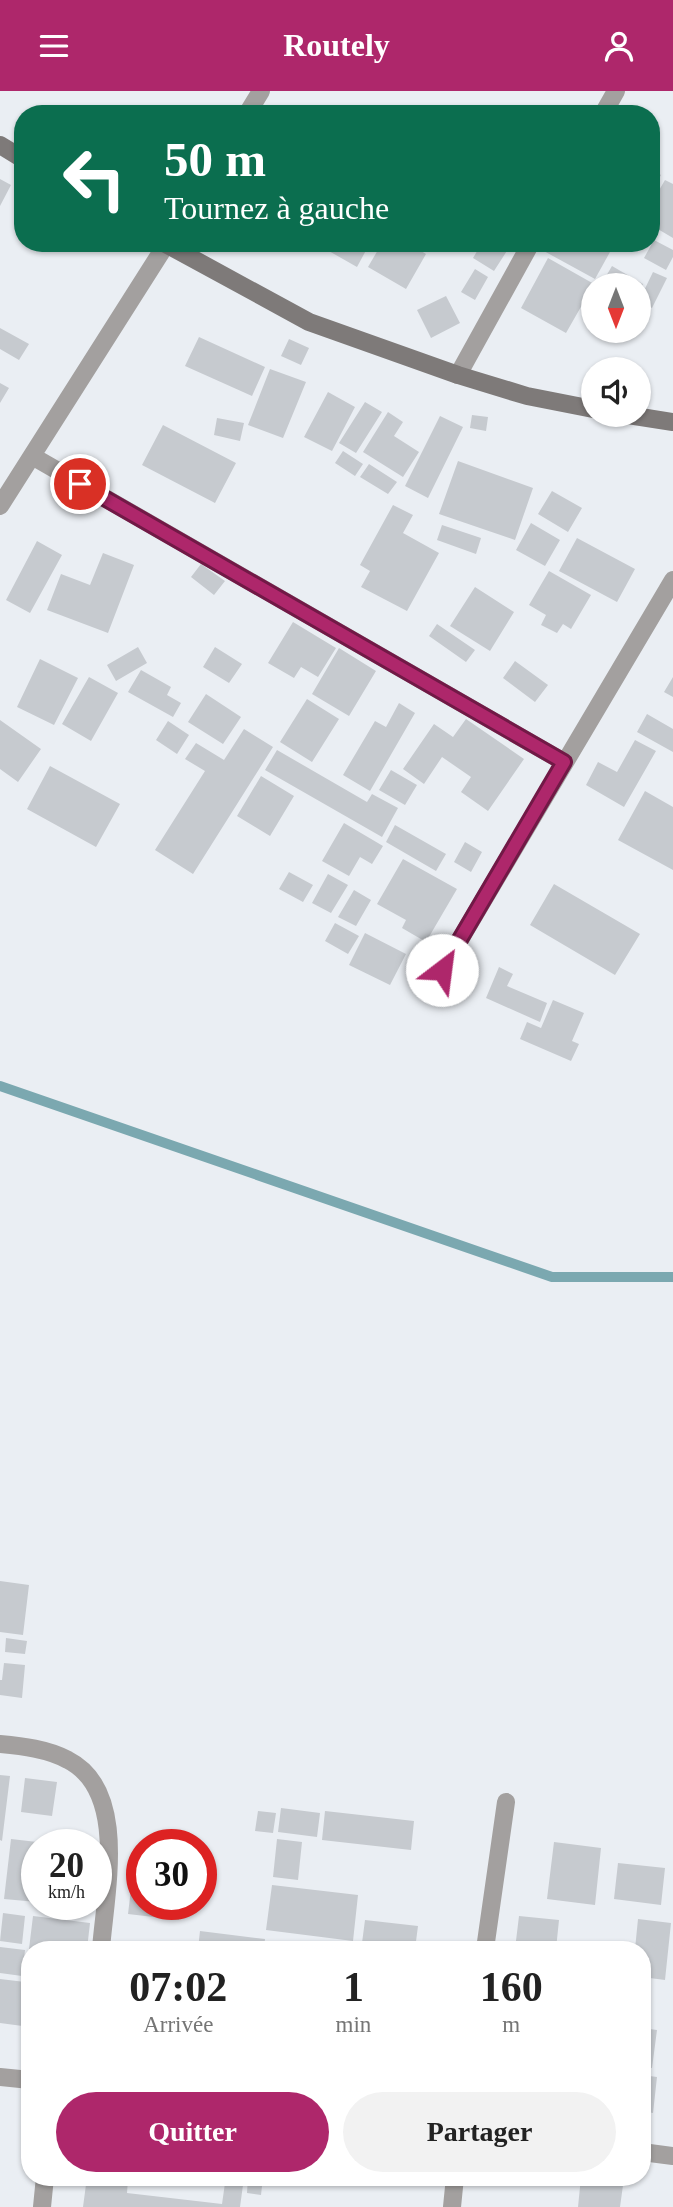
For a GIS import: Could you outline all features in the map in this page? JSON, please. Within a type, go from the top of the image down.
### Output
[{"type":"street","points":[[0,506],[161,252]]},
{"type":"street","points":[[181,252],[309,321],[458,375],[527,396],[581,407]]},
{"type":"street","points":[[458,375],[526,252]]},
{"type":"street","points":[[651,419],[673,422]]},
{"type":"street","points":[[32,456],[564,762]]},
{"type":"street","points":[[442,970],[673,580]]},
{"type":"street","points":[[0,1744],[39,1750],[69,1760],[93,1781],[105,1807],[110,1836],[102,1941]]},
{"type":"street","points":[[486,1941],[506,1802]]},
{"type":"street","points":[[0,2077],[21,2079]]},
{"type":"street","points":[[651,2153],[673,2156]]},
{"type":"street","points":[[42,2207],[44,2186]]},
{"type":"street","points":[[452,2207],[454,2186]]},
{"type":"building","points":[[0,179],[11,185],[0,206]]},
{"type":"building","points":[[665,180],[673,184],[673,238],[660,230],[660,189]]},
{"type":"building","points":[[660,243],[673,250],[673,257],[666,270],[644,258],[647,252],[660,252]]},
{"type":"building","points":[[331,252],[365,252],[357,267]]},
{"type":"building","points":[[377,252],[426,254],[406,289],[368,267]]},
{"type":"building","points":[[477,252],[506,252],[494,271],[473,258]]},
{"type":"building","points":[[546,252],[610,252],[598,273],[584,273]]},
{"type":"building","points":[[548,258],[581,277],[581,307],[566,333],[521,308]]},
{"type":"building","points":[[612,266],[624,273],[608,273]]},
{"type":"building","points":[[475,269],[488,277],[475,300],[461,292]]},
{"type":"building","points":[[653,272],[667,278],[652,308],[651,307]]},
{"type":"building","points":[[446,296],[460,323],[431,338],[417,310]]},
{"type":"building","points":[[0,328],[29,344],[19,360],[0,349]]},
{"type":"building","points":[[199,337],[265,367],[252,396],[185,366]]},
{"type":"building","points":[[289,339],[309,348],[301,365],[281,356]]},
{"type":"building","points":[[270,369],[306,382],[283,438],[248,425]]},
{"type":"building","points":[[0,383],[9,388],[0,403]]},
{"type":"building","points":[[328,392],[355,407],[332,451],[304,437]]},
{"type":"building","points":[[365,402],[382,412],[356,453],[339,443]]},
{"type":"building","points":[[388,412],[403,422],[394,436],[419,452],[403,477],[363,452]]},
{"type":"building","points":[[472,415],[488,417],[486,431],[470,428]]},
{"type":"building","points":[[440,416],[463,427],[428,498],[405,486]]},
{"type":"building","points":[[217,418],[244,423],[240,441],[214,435]]},
{"type":"building","points":[[163,425],[236,463],[215,503],[142,465]]},
{"type":"building","points":[[343,451],[363,464],[355,476],[335,463]]},
{"type":"building","points":[[458,461],[533,488],[515,540],[439,514]]},
{"type":"building","points":[[369,464],[397,482],[388,494],[360,477]]},
{"type":"building","points":[[552,491],[582,508],[568,532],[538,514]]},
{"type":"building","points":[[393,505],[413,515],[403,533],[439,553],[407,611],[361,587],[370,571],[360,565]]},
{"type":"building","points":[[531,523],[560,540],[545,566],[516,550]]},
{"type":"building","points":[[442,525],[481,538],[476,554],[437,540]]},
{"type":"building","points":[[577,538],[635,569],[617,602],[559,571]]},
{"type":"building","points":[[37,541],[62,555],[30,613],[6,600]]},
{"type":"building","points":[[103,553],[134,565],[108,633],[47,610],[61,574],[90,585]]},
{"type":"building","points":[[201,564],[225,581],[214,595],[191,577]]},
{"type":"building","points":[[549,571],[591,595],[571,629],[563,624],[557,633],[541,625],[546,615],[529,605]]},
{"type":"building","points":[[475,587],[514,612],[490,651],[450,626]]},
{"type":"building","points":[[293,622],[336,648],[318,677],[301,667],[294,678],[268,663]]},
{"type":"building","points":[[437,624],[475,650],[466,662],[429,636]]},
{"type":"building","points":[[138,647],[147,663],[116,681],[107,665]]},
{"type":"building","points":[[215,647],[242,664],[229,683],[203,667]]},
{"type":"building","points":[[339,648],[376,671],[349,716],[312,694]]},
{"type":"building","points":[[40,659],[78,678],[54,725],[17,707]]},
{"type":"building","points":[[515,661],[548,685],[535,702],[503,678]]},
{"type":"building","points":[[141,670],[171,687],[167,695],[181,703],[173,717],[128,692]]},
{"type":"building","points":[[89,677],[118,693],[91,741],[62,724]]},
{"type":"building","points":[[673,677],[673,697],[664,692]]},
{"type":"building","points":[[206,694],[241,717],[223,744],[188,722]]},
{"type":"building","points":[[307,699],[339,719],[312,762],[280,742]]},
{"type":"building","points":[[399,703],[415,713],[370,791],[343,775],[375,721],[386,727]]},
{"type":"building","points":[[647,714],[673,729],[673,752],[637,732]]},
{"type":"building","points":[[466,719],[524,759],[488,811],[461,792],[471,777],[442,757],[424,784],[403,769],[434,724],[453,737]]},
{"type":"building","points":[[0,720],[41,749],[18,782],[0,769]]},
{"type":"building","points":[[168,721],[189,735],[177,754],[156,740]]},
{"type":"building","points":[[244,729],[273,747],[193,874],[155,850],[205,771],[185,759],[196,743],[224,760]]},
{"type":"building","points":[[635,740],[656,751],[624,807],[586,785],[598,762],[617,772]]},
{"type":"building","points":[[277,750],[367,802],[372,794],[398,808],[382,837],[265,770]]},
{"type":"building","points":[[50,766],[120,804],[96,847],[27,809]]},
{"type":"building","points":[[391,770],[417,785],[405,805],[379,790]]},
{"type":"building","points":[[261,776],[294,796],[270,836],[237,816]]},
{"type":"building","points":[[645,791],[673,807],[673,870],[618,840]]},
{"type":"building","points":[[344,823],[383,846],[372,864],[360,857],[349,876],[322,861]]},
{"type":"building","points":[[395,825],[446,854],[436,871],[386,842]]},
{"type":"building","points":[[465,842],[482,852],[471,872],[454,862]]},
{"type":"building","points":[[403,859],[457,889],[426,942],[402,928],[406,920],[377,904]]},
{"type":"building","points":[[289,872],[313,885],[303,902],[279,889]]},
{"type":"building","points":[[328,874],[348,885],[331,913],[312,903]]},
{"type":"building","points":[[554,884],[640,934],[615,975],[530,925]]},
{"type":"building","points":[[354,890],[371,900],[356,926],[338,917]]},
{"type":"building","points":[[335,923],[359,936],[348,954],[325,941]]},
{"type":"building","points":[[365,933],[406,954],[390,985],[349,965]]},
{"type":"building","points":[[499,967],[513,974],[507,986],[547,1003],[540,1022],[486,998]]},
{"type":"building","points":[[553,1000],[584,1013],[572,1041],[579,1044],[571,1061],[520,1039],[527,1022],[541,1028]]},
{"type":"building","points":[[0,1581],[29,1585],[23,1635],[0,1632]]},
{"type":"building","points":[[6,1638],[27,1641],[25,1654],[5,1652]]},
{"type":"building","points":[[4,1663],[25,1665],[22,1698],[0,1695]]},
{"type":"building","points":[[0,1775],[10,1776],[2,1841],[0,1840]]},
{"type":"building","points":[[25,1778],[57,1782],[52,1816],[21,1812]]},
{"type":"building","points":[[281,1808],[320,1813],[317,1837],[278,1832]]},
{"type":"building","points":[[258,1811],[276,1813],[273,1833],[255,1831]]},
{"type":"building","points":[[325,1811],[414,1821],[411,1850],[322,1840]]},
{"type":"building","points":[[11,1839],[21,1840],[21,1901],[4,1899]]},
{"type":"building","points":[[277,1839],[302,1842],[298,1880],[273,1877]]},
{"type":"building","points":[[554,1842],[601,1848],[595,1905],[547,1899]]},
{"type":"building","points":[[618,1863],[665,1868],[661,1905],[614,1899]]},
{"type":"building","points":[[272,1885],[358,1895],[353,1941],[266,1930]]},
{"type":"building","points":[[3,1913],[21,1915],[21,1920],[25,1920],[21,1944],[0,1941]]},
{"type":"building","points":[[519,1916],[559,1920],[557,1941],[516,1941]]},
{"type":"building","points":[[638,1919],[671,1923],[665,1980],[651,1978],[651,1941],[636,1941]]},
{"type":"building","points":[[33,1920],[90,1923],[88,1941],[30,1941]]},
{"type":"building","points":[[365,1920],[418,1926],[416,1941],[362,1941]]},
{"type":"building","points":[[200,1931],[265,1939],[265,1941],[199,1941]]},
{"type":"building","points":[[0,1947],[21,1950],[21,1976],[0,1973]]},
{"type":"building","points":[[0,1979],[21,1982],[21,2026],[0,2023]]},
{"type":"building","points":[[651,2029],[657,2030],[651,2068]]},
{"type":"building","points":[[651,2076],[657,2077],[651,2113]]},
{"type":"building","points":[[86,2186],[128,2186],[127,2193],[222,2204],[225,2186],[243,2186],[240,2207],[83,2207]]},
{"type":"building","points":[[247,2186],[262,2186],[261,2195],[247,2193]]},
{"type":"building","points":[[580,2186],[623,2186],[620,2207],[578,2207]]},
{"type":"waterway","points":[[0,1086],[552,1277],[673,1277]]},
{"type":"route","points":[[80,484],[564,762],[442,970]]}]
